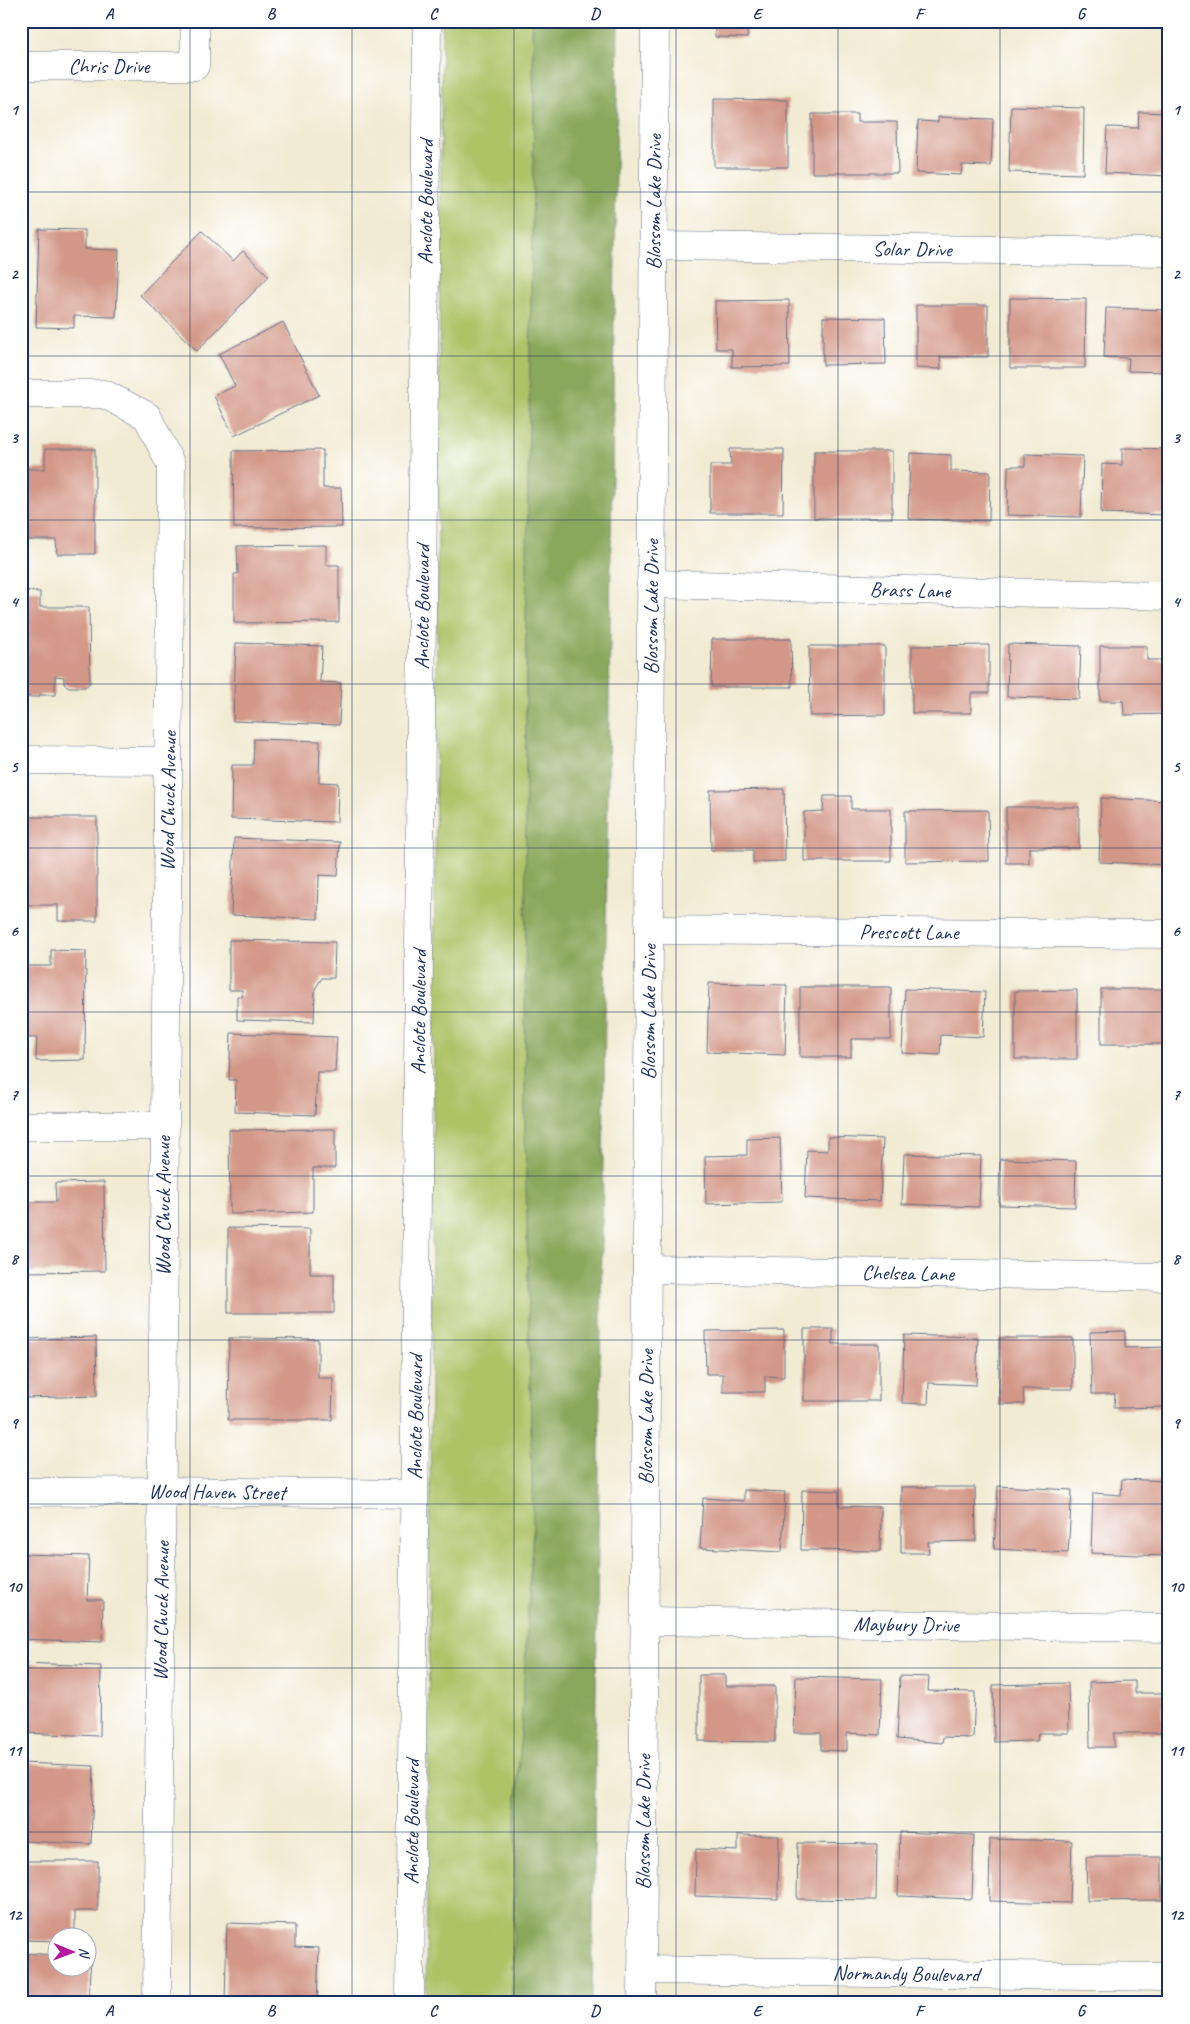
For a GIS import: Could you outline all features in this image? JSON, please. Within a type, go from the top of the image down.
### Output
[{"type":"street","name":"Chris Drive","points":[[21,66],[195,66],[195,21]]},
{"type":"street","name":"Anclote Boulevard","points":[[410,2003],[427,21]]},
{"type":"street","name":"Blossom Lake Drive","points":[[642,2003],[655,21]]},
{"type":"street","name":"Solar Drive","points":[[654,246],[1169,252]]},
{"type":"street","name":"Wood Chuck Avenue","points":[[21,394],[104,394],[147,416],[171,465],[157,2003]]},
{"type":"street","name":"Brass Lane","points":[[651,584],[1169,596]]},
{"type":"street","points":[[21,760],[168,761]]},
{"type":"street","name":"Prescott Lane","points":[[649,930],[1169,934]]},
{"type":"street","points":[[21,1126],[164,1126]]},
{"type":"street","name":"Chelsea Lane","points":[[647,1269],[1169,1277]]},
{"type":"street","name":"Wood Haven Street","points":[[21,1492],[162,1491],[414,1494]]},
{"type":"street","name":"Maybury Drive","points":[[644,1620],[1169,1628]]},
{"type":"street","name":"Normandy Boulevard","points":[[642,1970],[1169,1977]]},
{"type":"green space","points":[[442,21],[532,21],[534,108],[526,623],[525,1131],[533,1524],[516,1817],[512,2003],[426,2003]]},
{"type":"green space","points":[[532,21],[618,21],[592,2003],[512,2003],[516,1817],[533,1531],[525,1131],[526,623],[534,108]]},
{"type":"building","points":[[715,21],[748,21],[747,38],[715,37]]},
{"type":"building","points":[[1109,21],[1169,21],[1169,24],[1109,25]]},
{"type":"building","points":[[714,99],[788,100],[788,167],[714,167]]},
{"type":"building","points":[[1011,106],[1084,108],[1083,174],[1009,172]]},
{"type":"building","points":[[1139,112],[1169,113],[1169,176],[1105,173],[1107,127],[1138,128]]},
{"type":"building","points":[[812,114],[857,114],[857,122],[897,122],[898,173],[812,173]]},
{"type":"building","points":[[938,117],[993,119],[991,166],[962,165],[961,175],[916,173],[918,121],[938,122]]},
{"type":"building","points":[[21,219],[25,219],[23,285],[21,284]]},
{"type":"building","points":[[39,229],[85,230],[85,249],[119,250],[116,317],[74,316],[74,328],[36,327]]},
{"type":"building","points":[[202,231],[233,261],[243,251],[269,276],[197,351],[140,295]]},
{"type":"building","points":[[1010,298],[1086,299],[1085,368],[1010,368]]},
{"type":"building","points":[[789,300],[790,366],[732,367],[732,349],[716,349],[715,301]]},
{"type":"building","points":[[916,305],[988,305],[988,357],[940,357],[941,369],[916,368]]},
{"type":"building","points":[[1106,308],[1169,310],[1169,372],[1128,371],[1129,358],[1104,357]]},
{"type":"building","points":[[823,317],[885,318],[886,364],[823,365]]},
{"type":"building","points":[[283,322],[319,395],[234,436],[214,396],[235,386],[219,354]]},
{"type":"building","points":[[1122,448],[1169,449],[1169,515],[1101,513],[1102,464],[1122,465]]},
{"type":"building","points":[[45,449],[95,449],[95,554],[57,554],[56,540],[21,540],[21,469],[45,469]]},
{"type":"building","points":[[730,449],[784,449],[783,513],[710,513],[710,465],[731,465]]},
{"type":"building","points":[[323,450],[323,488],[341,488],[342,527],[234,528],[233,451]]},
{"type":"building","points":[[814,451],[892,451],[892,518],[814,518]]},
{"type":"building","points":[[910,453],[951,455],[951,471],[990,472],[989,521],[908,519]]},
{"type":"building","points":[[1025,454],[1083,456],[1081,517],[1007,515],[1008,466],[1025,466]]},
{"type":"building","points":[[326,545],[326,565],[339,565],[339,622],[234,623],[234,574],[238,574],[237,546]]},
{"type":"building","points":[[21,591],[40,592],[40,607],[89,607],[90,683],[85,687],[69,687],[64,684],[64,677],[55,676],[55,695],[21,697]]},
{"type":"building","points":[[712,639],[791,639],[792,687],[711,687]]},
{"type":"building","points":[[236,643],[322,646],[320,682],[341,683],[339,725],[233,721]]},
{"type":"building","points":[[1008,644],[1081,646],[1079,699],[1007,697]]},
{"type":"building","points":[[989,645],[989,693],[971,693],[971,713],[912,713],[912,646]]},
{"type":"building","points":[[809,646],[885,646],[885,715],[810,716]]},
{"type":"building","points":[[1100,646],[1147,646],[1147,660],[1169,660],[1169,714],[1124,715],[1123,701],[1100,701]]},
{"type":"building","points":[[254,739],[320,741],[319,782],[338,783],[337,822],[231,819],[232,765],[253,765]]},
{"type":"building","points":[[784,789],[785,861],[753,862],[753,850],[711,850],[710,790]]},
{"type":"building","points":[[824,796],[851,796],[851,809],[891,809],[891,861],[804,861],[804,812],[823,811]]},
{"type":"building","points":[[1101,798],[1169,801],[1169,865],[1099,862]]},
{"type":"building","points":[[1006,807],[1079,807],[1079,848],[1029,848],[1029,863],[1006,863]]},
{"type":"building","points":[[988,810],[989,861],[905,862],[905,811]]},
{"type":"building","points":[[21,817],[97,817],[97,921],[58,921],[58,905],[21,905]]},
{"type":"building","points":[[234,838],[340,842],[338,876],[319,875],[318,919],[231,915]]},
{"type":"building","points":[[229,940],[335,942],[334,978],[322,978],[315,989],[314,1022],[237,1020],[237,996],[242,997],[242,990],[229,990]]},
{"type":"building","points":[[51,950],[86,951],[85,1060],[36,1061],[37,1038],[21,1038],[21,966],[51,966]]},
{"type":"building","points":[[709,983],[787,985],[785,1055],[707,1052]]},
{"type":"building","points":[[800,987],[891,987],[891,1039],[851,1039],[851,1057],[800,1057]]},
{"type":"building","points":[[905,989],[985,992],[983,1037],[941,1035],[940,1055],[902,1053]]},
{"type":"building","points":[[1101,989],[1169,989],[1169,1044],[1101,1044]]},
{"type":"building","points":[[1077,990],[1077,1059],[1015,1059],[1015,991]]},
{"type":"building","points":[[231,1033],[337,1037],[335,1072],[317,1072],[315,1115],[235,1112],[236,1080],[229,1080]]},
{"type":"building","points":[[335,1129],[335,1168],[313,1168],[313,1212],[230,1214],[229,1130]]},
{"type":"building","points":[[828,1137],[883,1139],[880,1201],[805,1198],[807,1150],[828,1151]]},
{"type":"building","points":[[780,1138],[782,1202],[706,1204],[705,1156],[747,1155],[747,1139]]},
{"type":"building","points":[[904,1154],[981,1156],[979,1207],[902,1204]]},
{"type":"building","points":[[1000,1159],[1076,1161],[1075,1207],[999,1205]]},
{"type":"building","points":[[104,1182],[105,1271],[24,1272],[23,1202],[56,1202],[55,1183]]},
{"type":"building","points":[[228,1228],[310,1229],[310,1274],[334,1274],[334,1313],[228,1313]]},
{"type":"building","points":[[804,1329],[833,1329],[833,1344],[879,1344],[879,1401],[804,1401]]},
{"type":"building","points":[[784,1330],[784,1377],[765,1376],[765,1392],[723,1392],[723,1374],[706,1374],[705,1331]]},
{"type":"building","points":[[1125,1331],[1125,1348],[1168,1347],[1169,1407],[1114,1408],[1115,1394],[1092,1394],[1090,1332]]},
{"type":"building","points":[[904,1335],[978,1337],[976,1385],[929,1383],[928,1404],[902,1403]]},
{"type":"building","points":[[96,1337],[97,1396],[24,1398],[23,1339]]},
{"type":"building","points":[[229,1338],[318,1339],[318,1378],[333,1378],[332,1420],[228,1420]]},
{"type":"building","points":[[999,1338],[1073,1338],[1073,1389],[1023,1389],[1024,1404],[999,1404]]},
{"type":"building","points":[[1122,1479],[1167,1481],[1163,1556],[1091,1553],[1093,1493],[1121,1495]]},
{"type":"building","points":[[998,1486],[1072,1490],[1068,1553],[994,1549]]},
{"type":"building","points":[[901,1487],[975,1487],[976,1541],[928,1542],[929,1553],[901,1553]]},
{"type":"building","points":[[744,1490],[785,1492],[782,1552],[700,1548],[703,1498],[744,1501]]},
{"type":"building","points":[[802,1490],[839,1491],[839,1506],[881,1507],[880,1551],[801,1550]]},
{"type":"building","points":[[24,1554],[89,1556],[87,1600],[103,1600],[102,1642],[21,1639],[21,1592],[23,1592]]},
{"type":"building","points":[[21,1663],[101,1666],[100,1736],[21,1733]]},
{"type":"building","points":[[699,1675],[725,1675],[725,1686],[775,1686],[775,1742],[699,1741]]},
{"type":"building","points":[[900,1676],[929,1677],[928,1691],[975,1692],[973,1738],[943,1737],[942,1743],[897,1739]]},
{"type":"building","points":[[796,1677],[882,1679],[880,1735],[847,1733],[847,1751],[821,1750],[821,1733],[794,1733]]},
{"type":"building","points":[[1135,1681],[1135,1693],[1163,1693],[1163,1733],[1114,1733],[1114,1747],[1090,1747],[1089,1682]]},
{"type":"building","points":[[1068,1683],[1069,1733],[1038,1733],[1037,1741],[994,1742],[993,1685]]},
{"type":"building","points":[[21,1763],[94,1766],[91,1844],[21,1841]]},
{"type":"building","points":[[900,1832],[974,1835],[972,1899],[898,1896]]},
{"type":"building","points":[[738,1835],[779,1836],[778,1899],[695,1896],[696,1849],[738,1851]]},
{"type":"building","points":[[990,1839],[1072,1841],[1070,1903],[989,1901]]},
{"type":"building","points":[[798,1843],[877,1844],[876,1900],[797,1899]]},
{"type":"building","points":[[1086,1857],[1162,1857],[1162,1900],[1087,1901]]},
{"type":"building","points":[[21,1861],[98,1861],[98,1911],[75,1911],[75,1926],[48,1926],[48,1941],[21,1940]]},
{"type":"building","points":[[227,1923],[295,1925],[295,1947],[319,1948],[317,2003],[225,2001]]},
{"type":"building","points":[[21,1953],[48,1954],[48,1976],[90,1976],[88,2003],[21,2003]]}]
